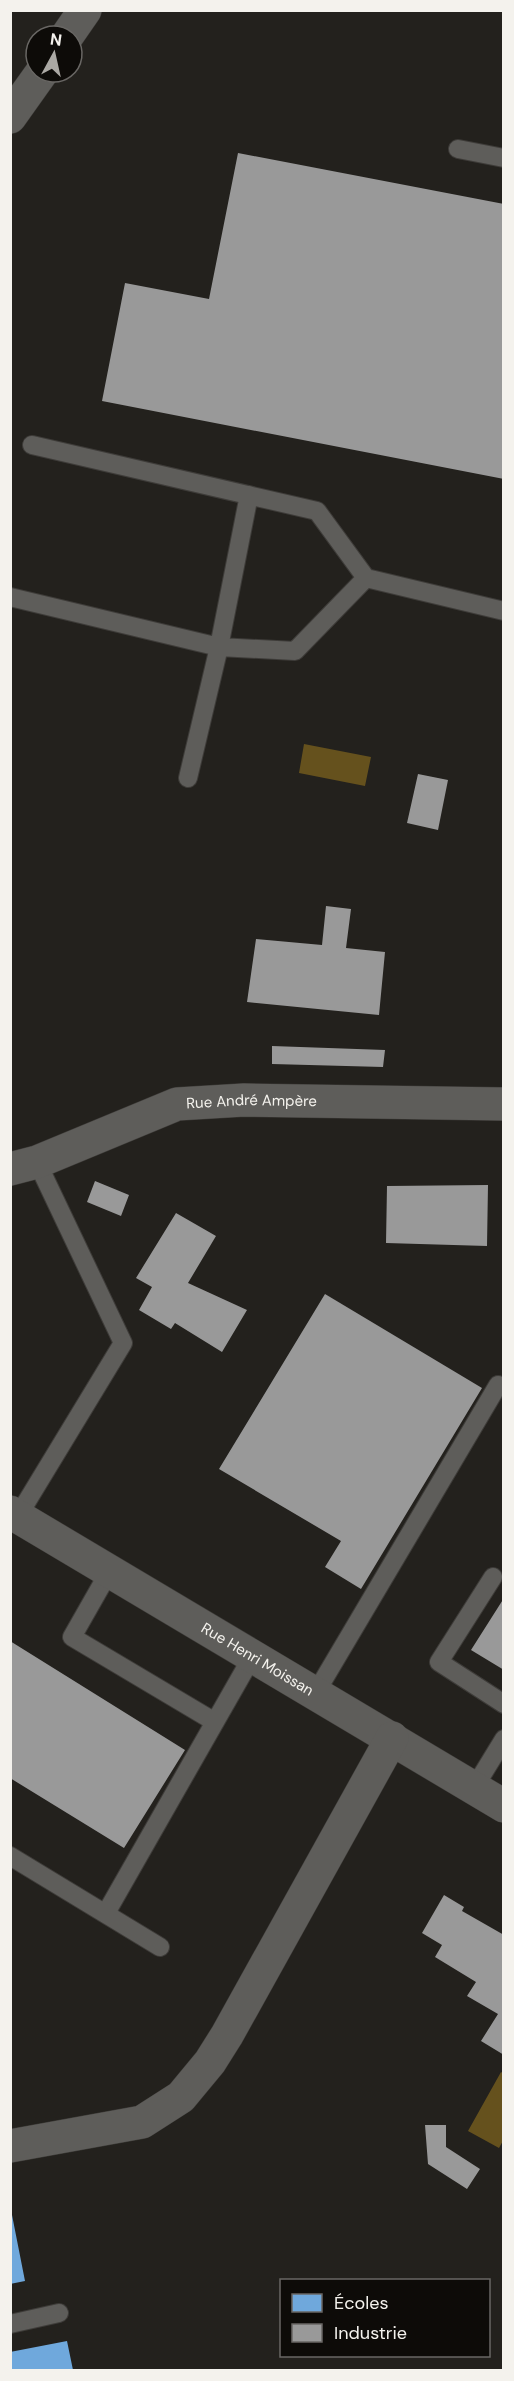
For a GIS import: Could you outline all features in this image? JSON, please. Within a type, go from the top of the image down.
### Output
[{"type":"street","points":[[10,85],[24,72]]},
{"type":"street","points":[[10,117],[33,84]]},
{"type":"street","name":"Rue André Ampère","points":[[24,1166],[177,1104],[244,1100],[504,1104]]},
{"type":"street","name":"Rue Henri Moissan","points":[[14,1514],[504,1806]]},
{"type":"street","points":[[10,2146],[142,2122],[181,2097],[210,2062],[227,2035],[392,1738]]},
{"type":"lane","points":[[458,149],[504,158]]},
{"type":"lane","points":[[32,445],[317,511],[366,579],[504,611]]},
{"type":"lane","points":[[188,778],[219,647],[249,495]]},
{"type":"lane","points":[[10,597],[219,647],[295,651],[366,579]]},
{"type":"lane","points":[[14,1514],[123,1343],[24,1166]]},
{"type":"lane","points":[[315,1694],[498,1385]]},
{"type":"lane","points":[[109,1572],[72,1637],[214,1722]]},
{"type":"lane","points":[[493,1577],[439,1662],[504,1704]]},
{"type":"lane","points":[[106,1913],[252,1657]]},
{"type":"lane","points":[[474,1788],[504,1739]]},
{"type":"lane","points":[[10,1856],[160,1947]]},
{"type":"lane","points":[[10,2324],[59,2313]]},
{"type":"shaded area","points":[[304,744],[371,757],[365,786],[299,773]]},
{"type":"shaded area","points":[[501,2072],[504,2074],[504,2139],[499,2148],[468,2131]]},
{"type":"building: Écoles","points":[[12,2215],[25,2281],[10,2284],[10,2216]]},
{"type":"building: Écoles","points":[[67,2341],[73,2370],[10,2370],[10,2352]]},
{"type":"building: Industrie","points":[[238,153],[504,204],[504,479],[102,401],[125,283],[209,299]]},
{"type":"building: Industrie","points":[[418,774],[448,780],[438,830],[407,823]]},
{"type":"building: Industrie","points":[[326,906],[351,909],[346,948],[385,952],[379,1015],[247,1002],[256,939],[322,945]]},
{"type":"building: Industrie","points":[[272,1046],[385,1050],[383,1067],[272,1064]]},
{"type":"building: Industrie","points":[[95,1181],[129,1195],[121,1216],[87,1202]]},
{"type":"building: Industrie","points":[[488,1185],[487,1246],[386,1243],[387,1186]]},
{"type":"building: Industrie","points":[[176,1213],[216,1236],[188,1283],[247,1310],[222,1352],[175,1323],[171,1329],[139,1310],[152,1287],[136,1278]]},
{"type":"building: Industrie","points":[[325,1294],[482,1388],[361,1589],[325,1567],[341,1541],[219,1469]]},
{"type":"building: Industrie","points":[[504,1598],[504,1670],[471,1650]]},
{"type":"building: Industrie","points":[[10,1641],[185,1750],[124,1848],[10,1778]]},
{"type":"building: Industrie","points":[[444,1895],[464,1907],[462,1911],[504,1935],[504,2055],[481,2041],[498,2014],[467,1996],[476,1982],[435,1957],[442,1945],[422,1933]]},
{"type":"building: Industrie","points":[[425,2125],[446,2125],[446,2147],[480,2169],[467,2189],[428,2164]]}]
